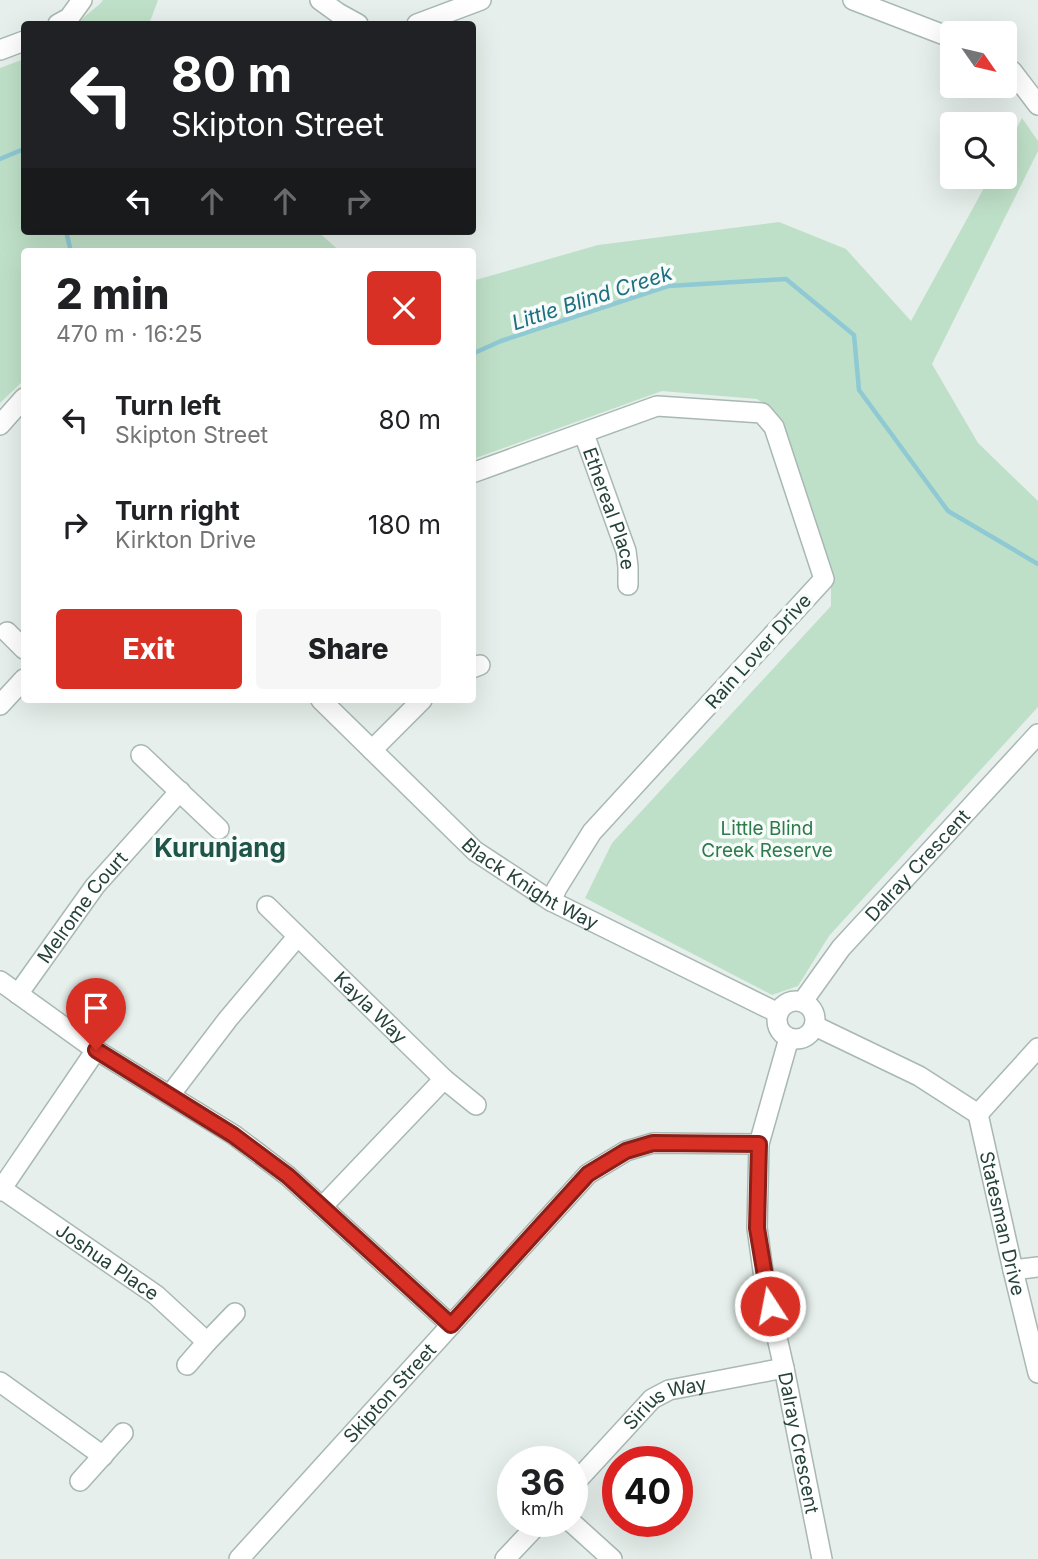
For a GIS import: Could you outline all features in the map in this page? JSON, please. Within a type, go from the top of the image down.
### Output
[{"type":"street","points":[[64,21],[69,18],[82,0]]},
{"type":"street","points":[[320,0],[353,21]]},
{"type":"street","points":[[425,21],[481,0]]},
{"type":"street","points":[[853,0],[940,33]]},
{"type":"street","points":[[0,50],[21,42]]},
{"type":"street","points":[[1017,78],[1038,105]]},
{"type":"street","points":[[0,425],[21,401]]},
{"type":"street","name":"Rain Lover Drive","points":[[476,472],[657,406],[762,413],[774,427],[824,579],[592,832],[551,901]]},
{"type":"street","name":"Ethereal Place","points":[[584,434],[626,551],[628,585]]},
{"type":"street","points":[[7,632],[21,646]]},
{"type":"street","points":[[0,705],[21,682]]},
{"type":"street","name":"Black Knight Way","points":[[324,703],[475,851],[551,901],[778,1013]]},
{"type":"street","points":[[372,750],[419,703]]},
{"type":"street","name":"Dalray Crescent","points":[[803,1001],[841,948],[1038,734]]},
{"type":"street","points":[[141,755],[219,829]]},
{"type":"street","name":"Melrome Court","points":[[18,993],[95,886],[180,791]]},
{"type":"street","name":"Kayla Way","points":[[267,906],[444,1079],[476,1105]]},
{"type":"street","points":[[170,1095],[228,1019],[297,937]]},
{"type":"street","points":[[0,981],[96,1050],[233,1135],[288,1176],[451,1325]]},
{"type":"street","points":[[803,1001],[815,1014],[815,1026],[807,1036],[789,1038],[780,1031],[778,1013],[786,1003],[803,1001]]},
{"type":"street","points":[[815,1026],[919,1076],[978,1114],[1038,1048]]},
{"type":"street","name":"Dalray Crescent","points":[[789,1038],[759,1144],[757,1228],[765,1285],[822,1559]]},
{"type":"street","points":[[1,1190],[96,1050]]},
{"type":"street","points":[[322,1207],[444,1079]]},
{"type":"street","name":"Statesman Drive","points":[[978,1114],[1038,1373]]},
{"type":"street","name":"Skipton Street","points":[[239,1559],[588,1174],[626,1151],[653,1143],[759,1144]]},
{"type":"street","name":"Joshua Place","points":[[1,1190],[156,1294],[207,1342]]},
{"type":"street","points":[[1013,1270],[1038,1266]]},
{"type":"street","points":[[187,1365],[235,1313]]},
{"type":"street","name":"Sirius Way","points":[[588,1469],[652,1399],[669,1390],[784,1368]]},
{"type":"street","points":[[0,1382],[103,1456]]},
{"type":"street","points":[[80,1481],[123,1433]]},
{"type":"street","points":[[505,1559],[526,1537]]},
{"type":"street","points":[[588,1537],[612,1559]]},
{"type":"green space","points":[[103,0],[158,0],[150,21],[80,21]]},
{"type":"green space","points":[[21,60],[21,235],[322,235],[336,248],[21,248],[21,383],[0,403],[0,68]]},
{"type":"green space","name":"Little Blind Creek Reserve","points":[[1022,118],[1038,141],[1038,151],[932,364],[978,443],[1038,501],[1038,707],[829,936],[798,986],[772,995],[585,898],[612,843],[831,606],[831,573],[776,412],[757,399],[662,391],[476,458],[476,280],[598,245],[779,222],[846,249],[911,321],[983,189],[1017,189],[1017,127]]},
{"type":"waterway","name":"Little Blind Creek","points":[[0,159],[21,150]]},
{"type":"waterway","name":"Little Blind Creek","points":[[67,235],[70,248]]},
{"type":"waterway","name":"Little Blind Creek","points":[[476,352],[501,341],[668,286],[786,279],[854,335],[859,390],[948,511],[1038,564]]},
{"type":"district","name":"Kurunjang","points":[[220,848]]},
{"type":"route","points":[[96,1050],[233,1135],[288,1176],[451,1325],[588,1174],[626,1151],[653,1143],[759,1144],[757,1228],[770,1306]]}]
